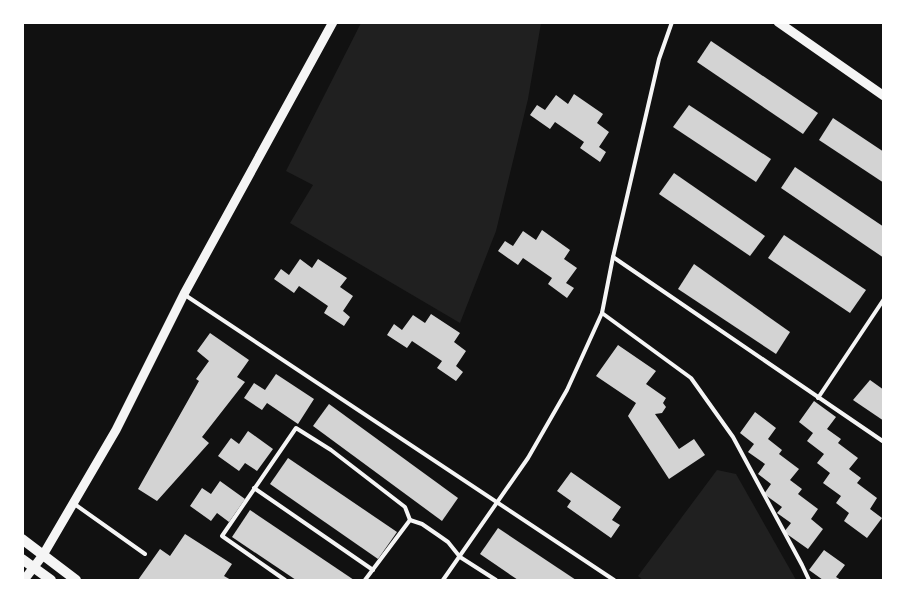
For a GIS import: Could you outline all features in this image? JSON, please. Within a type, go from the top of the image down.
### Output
[{"type":"main road","points":[[22,539],[76,580]]},
{"type":"main road","points":[[22,559],[51,580]]},
{"type":"street","points":[[24,580],[43,555],[116,430],[184,294],[333,22]]},
{"type":"street","points":[[778,22],[884,96]]},
{"type":"lane","points":[[443,580],[528,458],[567,390],[602,313],[658,59],[672,22]]},
{"type":"lane","points":[[613,257],[884,442]]},
{"type":"lane","points":[[184,294],[614,580]]},
{"type":"lane","points":[[818,398],[884,299]]},
{"type":"lane","points":[[602,313],[691,378],[733,437],[809,580]]},
{"type":"lane","points":[[284,580],[222,536],[296,428],[331,450],[405,507],[410,520]]},
{"type":"lane","points":[[254,488],[374,570]]},
{"type":"lane","points":[[73,503],[145,554]]},
{"type":"lane","points":[[410,520],[422,524],[438,535],[448,542],[460,557],[496,580]]},
{"type":"lane","points":[[365,580],[410,520]]},
{"type":"shaded area","points":[[361,23],[541,23],[528,99],[496,231],[460,323],[290,223],[313,185],[286,171]]},
{"type":"shaded area","points":[[717,470],[736,474],[796,580],[643,580],[638,576]]},
{"type":"building","points":[[711,41],[818,113],[803,134],[697,62]]},
{"type":"building","points":[[574,94],[603,114],[597,123],[609,132],[599,147],[606,152],[600,162],[580,148],[584,142],[555,122],[550,129],[530,115],[537,105],[545,110],[556,95],[568,104]]},
{"type":"building","points":[[689,105],[771,159],[756,182],[673,127]]},
{"type":"building","points":[[833,118],[884,152],[884,183],[819,140]]},
{"type":"building","points":[[795,167],[884,227],[884,258],[781,188]]},
{"type":"building","points":[[674,173],[765,236],[750,256],[659,194]]},
{"type":"building","points":[[542,230],[570,250],[564,259],[577,268],[566,283],[574,288],[567,298],[548,284],[552,278],[523,258],[518,265],[498,251],[505,241],[513,246],[523,231],[536,240]]},
{"type":"building","points":[[784,235],[866,290],[850,313],[768,258]]},
{"type":"building","points":[[300,259],[312,268],[318,259],[347,278],[340,287],[353,296],[343,311],[350,317],[344,326],[324,313],[328,306],[299,286],[294,293],[274,279],[281,269],[289,275]]},
{"type":"building","points":[[694,264],[790,332],[776,354],[678,289]]},
{"type":"building","points":[[431,314],[460,333],[454,342],[466,351],[456,366],[463,372],[456,381],[437,368],[442,361],[412,341],[407,348],[387,335],[394,324],[402,330],[413,315],[425,323]]},
{"type":"building","points":[[210,333],[249,360],[237,377],[245,382],[202,437],[209,443],[157,501],[138,489],[199,381],[196,379],[209,361],[197,351]]},
{"type":"building","points":[[618,345],[656,371],[646,384],[666,398],[663,403],[666,407],[662,413],[655,414],[679,449],[694,439],[705,455],[669,479],[628,416],[636,403],[596,376]]},
{"type":"building","points":[[276,374],[314,399],[298,424],[267,403],[262,410],[244,398],[254,383],[265,390]]},
{"type":"building","points":[[870,380],[884,390],[884,421],[853,400]]},
{"type":"building","points":[[814,401],[836,417],[827,429],[841,439],[838,443],[858,458],[849,469],[861,478],[857,483],[877,498],[870,509],[882,518],[867,538],[844,521],[849,513],[836,503],[841,496],[823,483],[830,473],[817,463],[824,454],[807,441],[813,433],[799,422]]},
{"type":"building","points":[[329,404],[458,498],[442,521],[313,426]]},
{"type":"building","points":[[755,412],[776,428],[768,439],[782,450],[779,454],[799,469],[790,480],[802,489],[798,494],[818,509],[811,519],[823,529],[808,549],[784,532],[791,523],[777,513],[782,507],[764,494],[771,484],[758,474],[765,464],[748,452],[754,444],[740,433]]},
{"type":"building","points":[[248,431],[273,449],[257,471],[245,463],[239,471],[218,456],[231,438],[239,444]]},
{"type":"building","points":[[288,458],[397,532],[378,559],[270,484]]},
{"type":"building","points":[[571,472],[621,507],[612,520],[620,525],[611,538],[567,507],[571,501],[557,491]]},
{"type":"building","points":[[220,481],[245,499],[229,522],[217,513],[211,521],[190,506],[202,488],[211,494]]},
{"type":"building","points":[[250,510],[354,580],[296,580],[232,537]]},
{"type":"building","points":[[498,528],[576,580],[518,580],[480,554]]},
{"type":"building","points":[[185,534],[232,564],[224,576],[231,580],[138,580],[160,549],[170,556]]},
{"type":"building","points":[[824,550],[845,565],[836,577],[841,580],[823,580],[809,570]]}]
